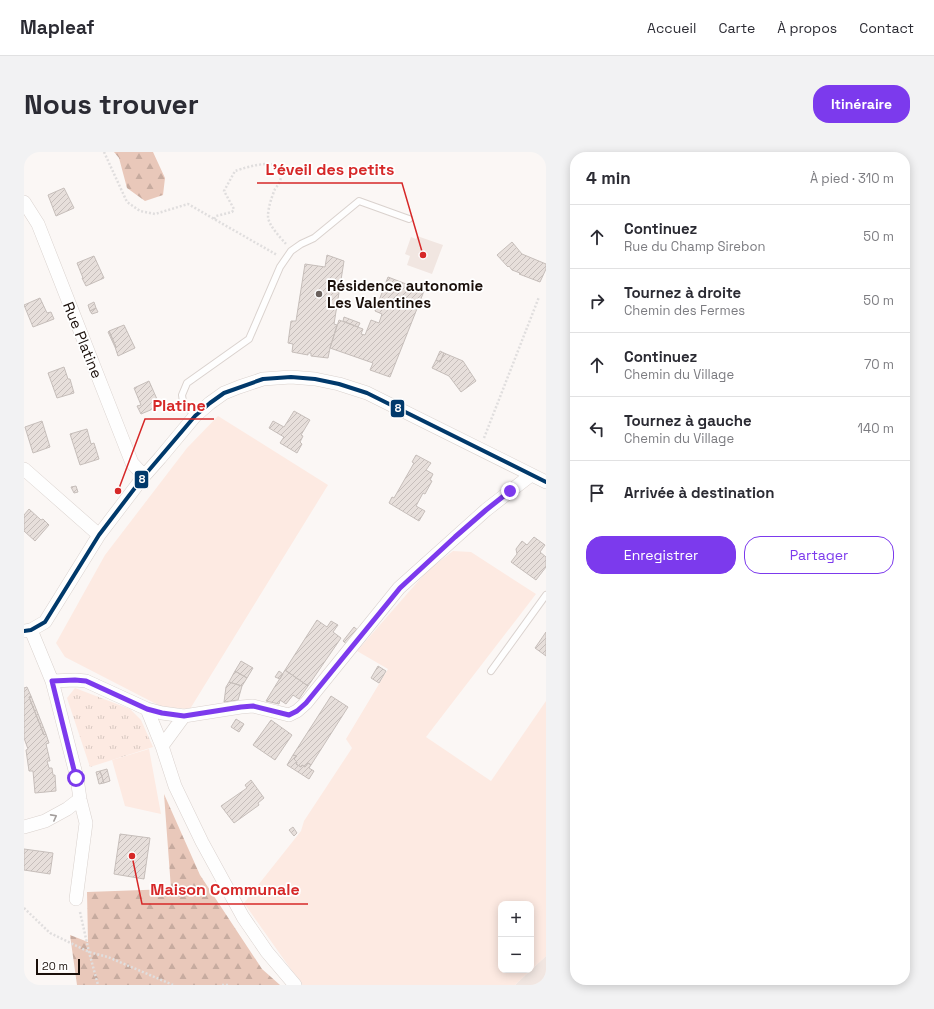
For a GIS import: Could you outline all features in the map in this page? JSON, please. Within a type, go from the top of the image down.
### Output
[{"type":"street","name":"Rue Platine","points":[[24,202],[38,224],[132,463],[144,476]]},
{"type":"street","points":[[76,899],[86,823],[52,681],[27,630],[45,622],[99,535],[144,476],[196,416],[210,403],[224,393],[263,379],[291,377],[315,379],[339,384],[367,393],[546,482]]},
{"type":"street","points":[[24,469],[99,535]]},
{"type":"street","points":[[52,681],[86,681],[147,709],[162,713],[184,716],[253,706],[289,715],[297,711],[306,703],[400,588],[486,510],[531,475]]},
{"type":"street","points":[[147,709],[162,746],[174,786],[202,842],[243,917],[267,952],[295,985]]},
{"type":"street","points":[[162,746],[184,716]]},
{"type":"street","points":[[24,827],[45,821],[67,809],[80,799]]},
{"type":"lane","points":[[196,416],[183,402],[182,395],[187,383],[249,340],[280,267],[291,251],[314,238],[358,201],[409,219]]},
{"type":"lane","points":[[491,671],[546,595]]},
{"type":"path","points":[[104,152],[127,202],[140,211],[155,214],[188,204],[285,260]]},
{"type":"path","points":[[214,219],[216,216],[232,212],[234,209],[224,191],[235,171],[268,163],[277,166],[280,170],[280,181],[270,202],[268,216],[270,224],[291,251]]},
{"type":"path","points":[[480,449],[539,297]]},
{"type":"path","points":[[76,899],[98,985]]},
{"type":"path","points":[[24,908],[50,933],[89,952],[108,957],[173,985]]},
{"type":"path","points":[[222,985],[230,985]]},
{"type":"shaded area","points":[[417,236],[443,245],[432,274],[407,265],[410,256],[405,254],[411,237],[416,239]]},
{"type":"shaded area","points":[[546,956],[546,985],[515,985],[528,973],[534,973],[534,967]]},
{"type":"green space","points":[[114,152],[153,152],[165,178],[163,195],[145,201],[127,188],[119,158]]},
{"type":"green space","points":[[218,416],[328,485],[190,709],[162,707],[65,657],[56,643],[105,555],[187,448]]},
{"type":"green space","points":[[453,551],[471,552],[536,594],[426,737],[491,781],[546,701],[546,956],[534,967],[534,901],[498,901],[498,973],[528,973],[515,985],[302,985],[244,903],[301,831],[304,821],[352,748],[346,739],[388,669],[357,651],[428,570]]},
{"type":"green space","points":[[75,688],[130,709],[141,720],[153,747],[90,767],[67,698]]},
{"type":"green space","points":[[149,749],[161,814],[125,806],[112,760]]},
{"type":"green space","points":[[164,794],[200,875],[262,969],[280,985],[77,985],[70,935],[88,942],[87,892],[171,889]]},
{"type":"building","points":[[64,188],[74,208],[56,216],[48,195]]},
{"type":"building","points":[[512,242],[522,254],[546,264],[546,269],[540,282],[512,270],[497,255]]},
{"type":"building","name":"Résidence autonomie Les Valentines","points":[[327,255],[344,261],[334,324],[337,325],[328,358],[311,356],[311,353],[308,353],[308,355],[292,352],[293,344],[288,343],[291,321],[296,321],[305,264],[325,267]]},
{"type":"building","points":[[94,256],[104,278],[86,286],[77,263]]},
{"type":"building","points":[[388,277],[424,291],[390,377],[370,370],[373,363],[330,348],[339,320],[363,329],[361,334],[365,335],[371,320],[379,323],[382,314],[375,311]]},
{"type":"building","points":[[40,298],[47,313],[51,312],[54,319],[33,327],[24,305]]},
{"type":"building","points":[[94,302],[96,308],[90,311],[88,305]]},
{"type":"building","points":[[96,308],[98,312],[92,314],[90,311]]},
{"type":"building","points":[[344,317],[360,323],[358,327],[343,321]]},
{"type":"building","points":[[124,325],[135,348],[118,356],[109,331]]},
{"type":"building","points":[[109,331],[116,347],[108,332]]},
{"type":"building","points":[[440,351],[444,353],[440,362],[436,360]]},
{"type":"building","points":[[444,353],[463,361],[476,381],[461,392],[449,376],[432,368],[436,360],[440,362]]},
{"type":"building","points":[[64,367],[68,379],[70,379],[74,393],[57,398],[48,373]]},
{"type":"building","points":[[149,381],[160,406],[141,414],[137,406],[141,405],[134,388]]},
{"type":"building","points":[[294,411],[310,420],[301,435],[303,436],[300,442],[302,444],[297,453],[280,443],[284,437],[269,428],[273,421],[284,427]]},
{"type":"building","points":[[42,421],[50,447],[33,453],[25,427]]},
{"type":"building","points":[[87,429],[91,444],[94,443],[99,459],[80,465],[70,434]]},
{"type":"building","points":[[416,455],[431,463],[426,470],[433,474],[430,480],[432,481],[416,506],[425,511],[419,521],[389,503],[392,497],[394,498],[414,463],[412,462]]},
{"type":"building","points":[[76,486],[78,492],[74,493],[71,487]]},
{"type":"building","points":[[29,509],[49,525],[35,541],[24,531],[24,515]]},
{"type":"building","points":[[534,537],[545,545],[540,552],[546,557],[546,567],[536,580],[511,562],[517,554],[516,549],[522,541],[527,545]]},
{"type":"building","points":[[317,620],[327,627],[331,621],[338,625],[333,632],[341,638],[308,686],[285,670]]},
{"type":"building","points":[[354,627],[360,632],[349,646],[343,641]]},
{"type":"building","points":[[546,632],[546,656],[535,648]]},
{"type":"building","points":[[241,661],[253,668],[247,678],[235,671]]},
{"type":"building","points":[[378,666],[386,671],[379,683],[371,678]]},
{"type":"building","points":[[285,670],[308,686],[299,699],[293,695],[286,704],[280,700],[279,704],[266,701]]},
{"type":"building","points":[[235,671],[247,678],[242,686],[229,682]]},
{"type":"building","points":[[279,671],[283,674],[280,679],[275,677]]},
{"type":"building","points":[[229,682],[242,686],[238,700],[224,702],[226,687]]},
{"type":"building","points":[[27,687],[31,696],[29,697],[44,735],[46,734],[49,743],[46,744],[50,761],[47,761],[49,768],[52,768],[53,775],[55,775],[56,791],[35,793],[33,771],[29,771],[26,750],[28,749],[24,738],[24,688]]},
{"type":"building","points":[[31,696],[46,734],[44,735],[29,697]]},
{"type":"building","points":[[331,696],[348,707],[311,765],[308,763],[305,767],[302,765],[301,767],[296,764],[297,762],[294,759],[297,756],[293,755]]},
{"type":"building","points":[[236,719],[244,724],[239,732],[231,727]]},
{"type":"building","points":[[271,720],[292,735],[275,760],[253,745]]},
{"type":"building","points":[[293,755],[297,756],[294,759],[297,762],[296,764],[301,767],[302,765],[305,767],[308,763],[311,765],[309,768],[314,771],[309,779],[287,765]]},
{"type":"building","points":[[107,769],[110,781],[104,783],[100,771]]},
{"type":"building","points":[[100,771],[104,783],[99,784],[96,772]]},
{"type":"building","points":[[251,780],[264,798],[258,803],[259,805],[234,823],[221,806],[247,788],[245,785]]},
{"type":"building","points":[[293,827],[297,833],[294,836],[289,830]]},
{"type":"building","points":[[120,834],[150,838],[144,879],[114,874]]},
{"type":"building","points":[[24,849],[53,853],[50,874],[24,870]]},
{"type":"transit line","name":"8","points":[[24,631],[31,630],[45,622],[99,535],[144,476],[195,416],[224,393],[263,379],[291,377],[315,379],[339,384],[367,393],[546,482]]},
{"type":"place","name":"L'éveil des petits","points":[[423,255]]},
{"type":"place","name":"Résidence autonomie Les Valentines","points":[[319,294]]},
{"type":"place","name":"Platine","points":[[118,491]]},
{"type":"place","name":"Maison Communale","points":[[132,856]]},
{"type":"route","points":[[76,778],[52,681],[86,681],[147,709],[162,713],[184,716],[253,706],[289,715],[297,711],[306,703],[400,588],[455,537],[510,491]]}]
